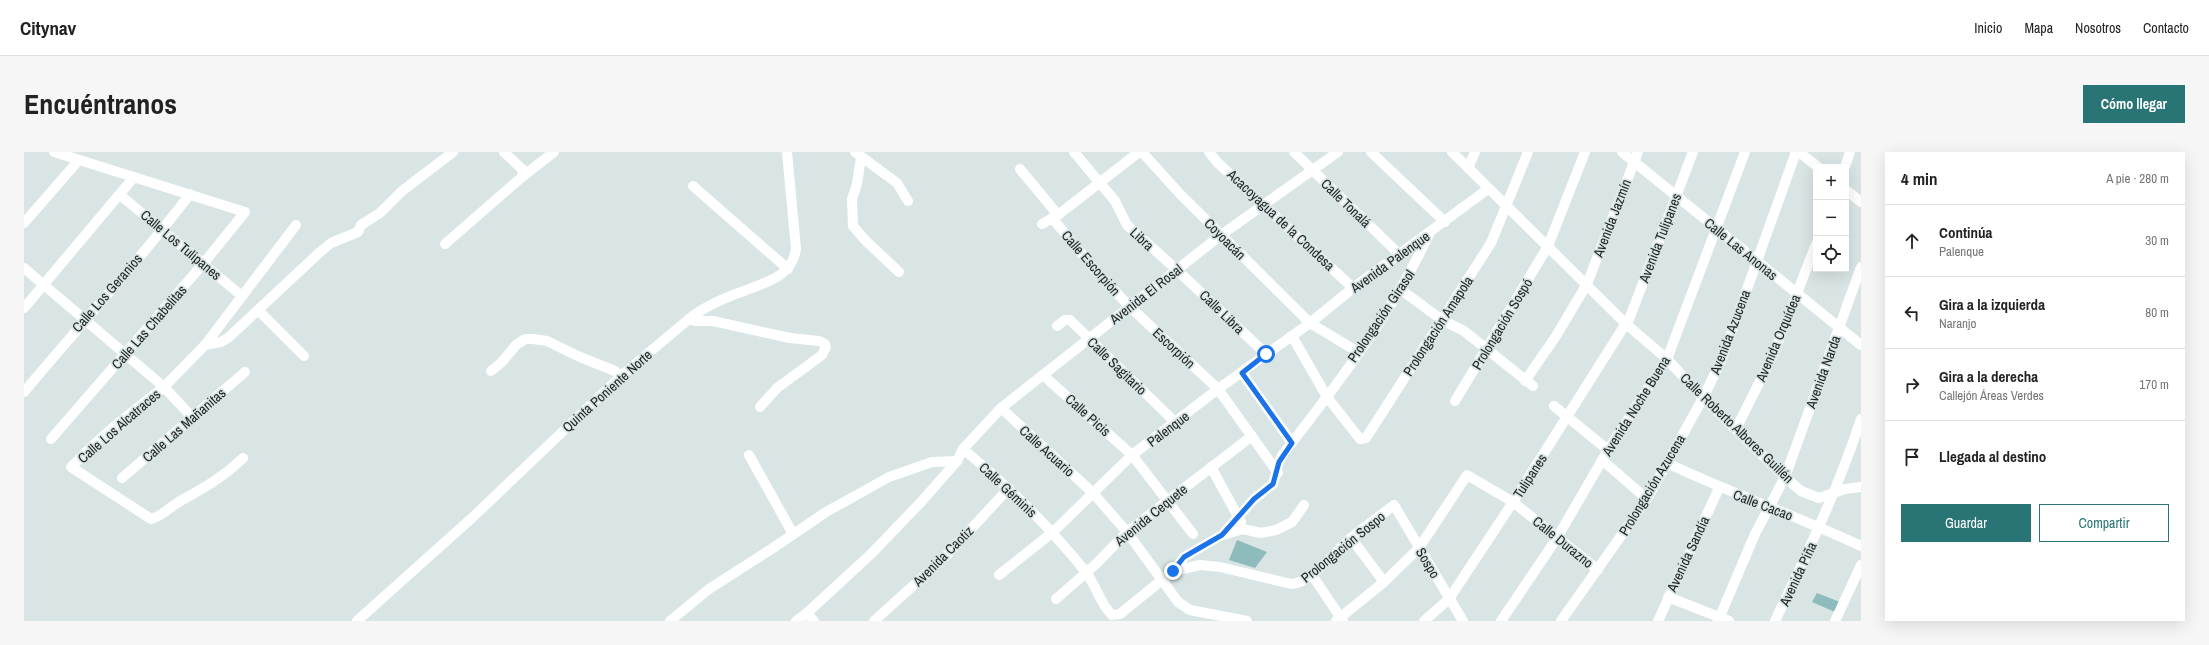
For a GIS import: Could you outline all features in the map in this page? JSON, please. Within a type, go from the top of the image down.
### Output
[{"type":"street","points":[[54,152],[78,161],[190,194]]},
{"type":"street","points":[[206,345],[221,342],[228,338],[259,311],[320,252],[331,243],[358,232],[361,225],[380,213],[402,191],[454,152]]},
{"type":"street","points":[[504,152],[523,170],[522,177]]},
{"type":"street","points":[[445,244],[522,177],[554,152]]},
{"type":"street","points":[[693,186],[788,269],[795,255],[796,249],[787,152]]},
{"type":"street","points":[[1074,152],[1100,183]]},
{"type":"street","points":[[1042,224],[1100,183],[1139,152]]},
{"type":"street","name":"Coyoacán","points":[[1142,152],[1221,236],[1310,323],[1358,352]]},
{"type":"street","name":"Acacoyagua de la Condesa","points":[[1210,152],[1264,205],[1354,288]]},
{"type":"street","name":"Calle Tonalá","points":[[1294,152],[1399,254]]},
{"type":"street","name":"Avenida El Rosal","points":[[796,621],[811,617],[846,575],[872,553],[957,461],[963,449],[1001,408],[1221,236],[1314,171],[1338,152]]},
{"type":"street","points":[[1371,152],[1445,222]]},
{"type":"street","name":"Calle Roberto Albores Guillén","points":[[1452,152],[1625,323],[1667,359],[1703,398],[1785,477],[1811,496],[1819,498],[1845,489],[1861,488]]},
{"type":"street","points":[[1468,168],[1474,152]]},
{"type":"street","name":"Prolongación Amapola","points":[[1327,397],[1360,439],[1366,438],[1491,243],[1528,152]]},
{"type":"street","name":"Prolongación Sospó","points":[[1455,401],[1487,351],[1548,246],[1585,152]]},
{"type":"street","name":"Calle Las Anonas","points":[[1622,152],[1756,260],[1838,329],[1861,345]]},
{"type":"street","name":"Avenida Jazmín","points":[[1487,351],[1529,384],[1586,284],[1638,152]]},
{"type":"street","name":"Avenida Tulipanes","points":[[1625,323],[1630,317],[1693,152]]},
{"type":"street","name":"Avenida Noche Buena","points":[[1501,621],[1557,538],[1608,450],[1667,359],[1745,152]]},
{"type":"street","points":[[1798,152],[1814,164]]},
{"type":"street","name":"Avenida Azucena","points":[[1703,398],[1722,359],[1756,260],[1798,152]]},
{"type":"street","points":[[1846,164],[1850,152]]},
{"type":"street","points":[[858,155],[897,183],[908,201]]},
{"type":"street","points":[[858,155],[857,184],[852,199],[853,226],[865,240],[899,272]]},
{"type":"street","points":[[24,223],[78,161]]},
{"type":"street","name":"Calle Escorpión","points":[[1020,169],[1096,271],[1130,307]]},
{"type":"street","points":[[24,308],[134,177]]},
{"type":"street","name":"Libra","points":[[1100,183],[1115,201],[1127,225],[1177,270]]},
{"type":"street","name":"Avenida Palenque","points":[[1292,336],[1399,254],[1445,222],[1488,189]]},
{"type":"street","points":[[1849,192],[1861,202]]},
{"type":"street","name":"Calle Las Chabelitas","points":[[51,439],[203,264],[244,212],[190,194]]},
{"type":"street","name":"Calle Los Geranios","points":[[24,392],[84,320],[163,230],[190,194]]},
{"type":"street","name":"Calle Los Tulipanes","points":[[120,195],[242,296]]},
{"type":"street","name":"Calle Los Alcatraces","points":[[243,458],[225,475],[201,491],[182,500],[157,517],[151,519],[71,467],[117,424],[164,387],[206,345],[296,226]]},
{"type":"street","name":"Prolongación Girasol","points":[[1222,535],[1254,499],[1273,484],[1278,473],[1279,462],[1327,397],[1400,290],[1413,269],[1430,232]]},
{"type":"street","name":"Avenida Orquídea","points":[[1736,430],[1774,353],[1813,252]]},
{"type":"street","name":"Avenida Narda","points":[[1722,620],[1768,508],[1785,477],[1861,266]]},
{"type":"street","points":[[24,268],[124,355],[164,387],[192,417]]},
{"type":"street","name":"Quinta Poniente Norte","points":[[357,621],[474,517],[621,376],[689,319],[699,311],[719,301],[764,285],[788,269]]},
{"type":"street","name":"Calle Libra","points":[[1177,270],[1266,354]]},
{"type":"street","points":[[1400,290],[1442,320],[1464,331],[1487,351]]},
{"type":"street","name":"Escorpión","points":[[1130,307],[1218,389],[1278,473]]},
{"type":"street","points":[[259,311],[304,356]]},
{"type":"street","points":[[689,319],[694,321],[713,321],[767,334],[819,341],[825,344],[826,347],[822,354],[777,388],[760,407]]},
{"type":"street","name":"Calle Sagitario","points":[[1057,326],[1068,319],[1176,423]]},
{"type":"street","name":"Tulipanes","points":[[1424,621],[1449,599],[1513,502],[1625,323]]},
{"type":"street","points":[[1292,336],[1327,397]]},
{"type":"street","name":"Palenque","points":[[999,575],[1053,532],[1132,456],[1218,389],[1292,336]]},
{"type":"street","points":[[491,371],[502,362],[516,345],[525,339],[533,339],[547,341],[580,357],[615,371],[621,376]]},
{"type":"street","name":"Calle Las Mañanitas","points":[[122,478],[245,372]]},
{"type":"street","points":[[1242,373],[1292,443]]},
{"type":"street","name":"Calle Picis","points":[[1043,374],[1132,456],[1193,534]]},
{"type":"street","name":"Prolongación Azucena","points":[[1561,621],[1647,499],[1703,398]]},
{"type":"street","points":[[1554,406],[1608,450]]},
{"type":"street","name":"Calle Acuario","points":[[1001,408],[1093,493],[1127,532],[1178,602],[1190,610],[1247,621]]},
{"type":"street","name":"Avenida Piña","points":[[1775,621],[1820,527],[1832,494],[1840,478],[1861,418]]},
{"type":"street","name":"Avenida Cequete","points":[[1056,599],[1127,532],[1252,436]]},
{"type":"street","name":"Calle Géminis","points":[[963,449],[1009,488],[1053,532],[1086,572],[1106,610],[1115,617]]},
{"type":"street","points":[[749,455],[792,534]]},
{"type":"street","points":[[1602,460],[1647,499]]},
{"type":"street","points":[[670,621],[709,589],[774,548],[792,534],[826,512],[888,478],[932,462],[957,461]]},
{"type":"street","name":"Calle Cacao","points":[[1667,463],[1719,488],[1820,527],[1861,546]]},
{"type":"street","points":[[1211,467],[1239,516],[1243,529]]},
{"type":"street","name":"Calle Durazno","points":[[1418,548],[1467,475],[1513,502],[1598,570]]},
{"type":"street","name":"Avenida Caotiz","points":[[874,621],[946,556],[1009,488]]},
{"type":"street","name":"Avenida Sandía","points":[[1658,621],[1719,488]]},
{"type":"street","points":[[1115,617],[1163,580],[1173,571],[1184,557],[1222,535],[1243,529],[1261,533],[1276,530],[1292,522],[1304,505]]},
{"type":"street","name":"Sospo","points":[[1394,505],[1418,548],[1463,621]]},
{"type":"street","name":"Prolongación Sospo","points":[[1173,571],[1200,565],[1220,567],[1290,584],[1298,584],[1312,575],[1351,538],[1394,505]]},
{"type":"street","points":[[1351,538],[1384,582]]},
{"type":"street","points":[[1312,575],[1340,620],[1384,582],[1418,548]]},
{"type":"street","points":[[1835,621],[1861,565]]},
{"type":"street","points":[[1668,597],[1722,620]]},
{"type":"shaded area","points":[[1237,540],[1267,552],[1255,568],[1229,560]]},
{"type":"shaded area","points":[[1817,593],[1840,602],[1835,612],[1812,602]]},
{"type":"route","points":[[1173,571],[1184,557],[1222,535],[1254,499],[1273,484],[1278,473],[1279,462],[1292,443],[1242,373],[1266,354]]}]
